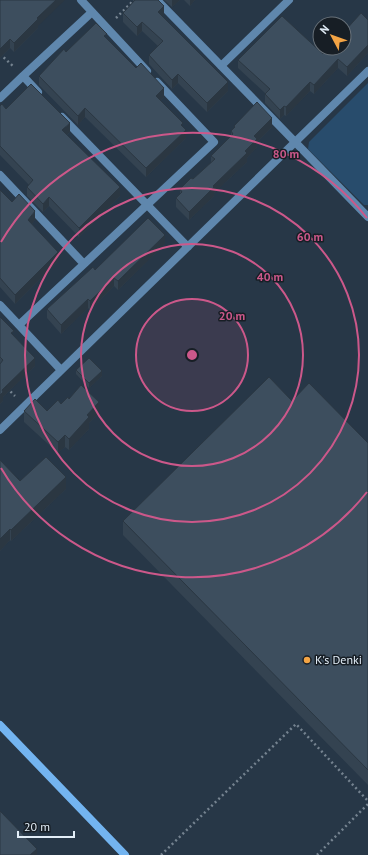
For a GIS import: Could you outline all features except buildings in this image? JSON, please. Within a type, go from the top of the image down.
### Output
[{"type":"street","points":[[19,325],[214,142],[81,0]]},
{"type":"street","points":[[157,0],[368,217]]},
{"type":"street","points":[[221,66],[289,0]]},
{"type":"street","points":[[0,98],[92,12]]},
{"type":"street","points":[[0,430],[368,71]]},
{"type":"street","points":[[22,76],[44,98]]},
{"type":"street","points":[[55,110],[188,247]]},
{"type":"street","points":[[0,175],[84,264]]},
{"type":"street","points":[[0,305],[61,370]]},
{"type":"street","points":[[0,725],[125,855]]},
{"type":"path","points":[[107,28],[134,0]]},
{"type":"path","points":[[0,54],[22,76]]},
{"type":"path","points":[[5,386],[25,406]]},
{"type":"path","points":[[161,855],[296,724],[368,802],[317,855]]},
{"type":"shaded area","points":[[368,83],[368,205],[364,205],[308,149],[309,142]]},
{"type":"place","name":"K's Denki","points":[[307,660]]}]
